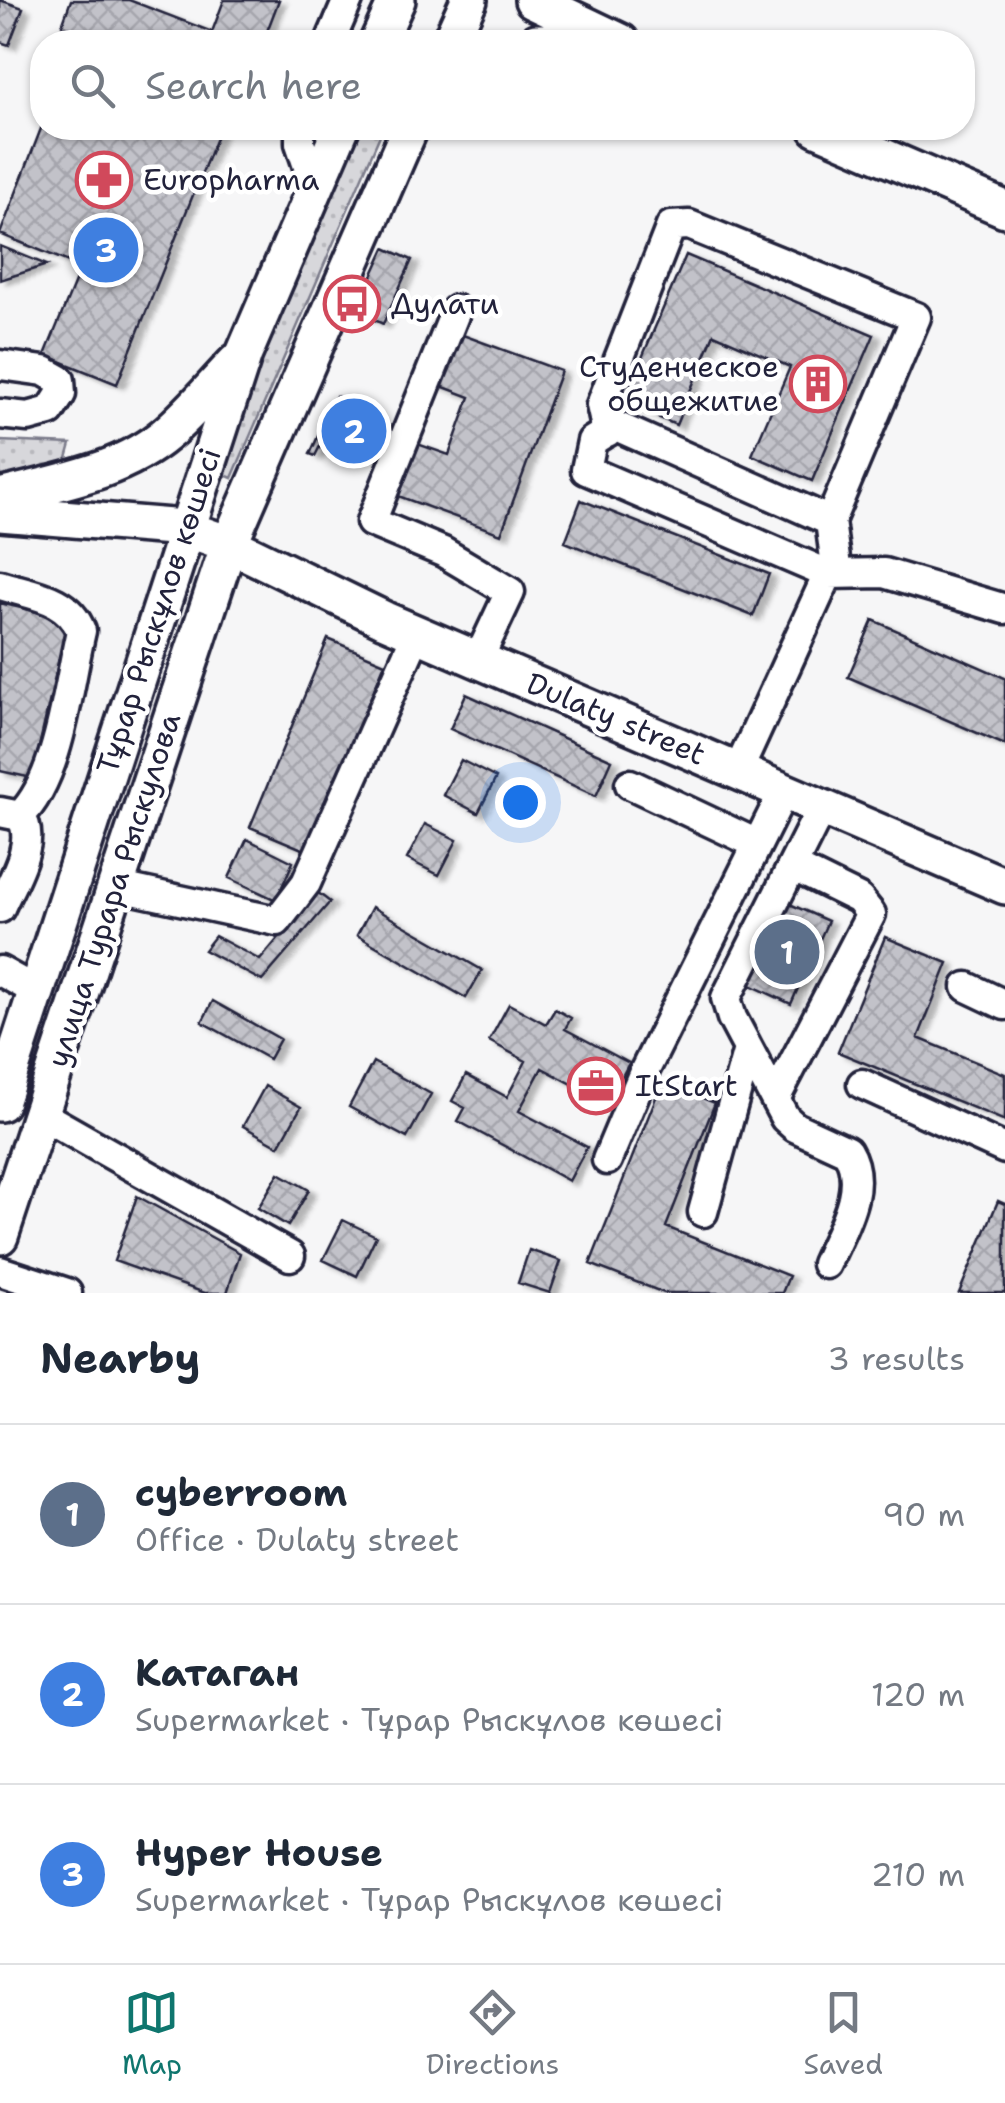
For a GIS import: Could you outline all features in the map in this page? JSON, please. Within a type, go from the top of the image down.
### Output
[{"type":"main road","points":[[383,30],[397,0]]},
{"type":"main road","points":[[456,30],[470,0]]},
{"type":"main road","points":[[533,0],[596,30]]},
{"type":"main road","points":[[588,0],[612,30]]},
{"type":"main road","name":"Тұрар Рыскұлов көшесі","points":[[0,1102],[184,528],[244,354],[335,140]]},
{"type":"main road","name":"Тұрар Рыскұлов көшесі","points":[[230,544],[406,140]]},
{"type":"main road","points":[[845,140],[1005,209]]},
{"type":"main road","points":[[0,497],[98,471],[138,453],[166,434],[244,354]]},
{"type":"main road","name":"Dulaty street","points":[[0,512],[184,528],[230,544],[417,634],[1005,886]]},
{"type":"main road","name":"улица Турара Рыскулова","points":[[0,1236],[230,544]]},
{"type":"street","points":[[335,30],[348,0]]},
{"type":"street","points":[[300,140],[314,187]]},
{"type":"street","points":[[607,432],[601,404],[671,226],[690,225],[916,317],[830,521],[835,559],[738,771]]},
{"type":"street","points":[[456,310],[372,522],[443,552],[510,592],[478,660]]},
{"type":"street","points":[[0,366],[44,371],[60,380],[61,394],[50,411],[28,416],[0,414]]},
{"type":"street","points":[[830,521],[616,426],[592,441],[586,470],[828,574],[884,572],[1005,609]]},
{"type":"street","points":[[0,586],[61,603],[75,615],[81,632],[46,778],[34,802],[10,814],[25,824],[24,853],[0,908]]},
{"type":"street","points":[[115,886],[277,921],[306,882],[417,634]]},
{"type":"street","points":[[630,784],[757,844]]},
{"type":"street","points":[[607,1160],[644,1072],[784,791]]},
{"type":"street","points":[[822,808],[726,998],[748,1049],[794,1127],[847,1151],[852,1159],[852,1206],[826,1264]]},
{"type":"street","points":[[775,1099],[870,914],[859,899],[794,867]]},
{"type":"street","points":[[0,971],[36,991]]},
{"type":"street","points":[[967,988],[1005,1005]]},
{"type":"street","points":[[703,1212],[748,1049]]},
{"type":"street","points":[[862,1084],[1005,1149]]},
{"type":"street","points":[[40,1114],[290,1256]]},
{"type":"street","points":[[0,1271],[67,1293]]},
{"type":"shaded area","points":[[354,140],[378,140],[232,478],[211,469]]},
{"type":"shaded area","points":[[0,441],[71,444],[64,469],[0,477]]},
{"type":"building","points":[[0,0],[23,8],[9,45],[0,42]]},
{"type":"building","points":[[71,0],[129,0],[207,30],[75,30],[62,25]]},
{"type":"building","points":[[224,0],[279,0],[268,30],[213,30]]},
{"type":"building","points":[[37,140],[215,140],[117,384],[45,355],[81,267],[0,234]]},
{"type":"building","points":[[0,246],[47,265],[0,280]]},
{"type":"building","points":[[385,248],[412,260],[383,324],[356,311]]},
{"type":"building","name":"Студенческое общежитие","points":[[686,255],[874,335],[812,481],[752,455],[790,367],[714,334],[676,425],[623,402]]},
{"type":"building","points":[[452,331],[561,371],[501,534],[390,493],[409,441],[449,455],[470,397],[433,383]]},
{"type":"building","points":[[336,396],[366,410],[346,457],[320,446],[315,456],[310,454]]},
{"type":"building","points":[[581,500],[769,574],[753,616],[565,542]]},
{"type":"building","points":[[0,603],[68,619],[32,778],[0,771]]},
{"type":"building","points":[[873,620],[1005,678],[1005,745],[848,677]]},
{"type":"building","points":[[328,639],[385,663],[307,851],[250,827]]},
{"type":"building","points":[[466,694],[612,760],[596,796],[450,729]]},
{"type":"building","points":[[461,760],[496,778],[478,813],[443,795]]},
{"type":"building","points":[[425,824],[457,840],[439,875],[407,859]]},
{"type":"building","points":[[247,839],[293,862],[276,900],[229,878]]},
{"type":"building","points":[[317,892],[330,902],[262,981],[204,950],[215,936],[260,960]]},
{"type":"building","points":[[783,901],[828,921],[791,1004],[746,983]]},
{"type":"building","points":[[372,907],[482,970],[466,998],[357,935]]},
{"type":"building","points":[[885,937],[948,963],[918,1038],[1005,1074],[1005,1121],[838,1052]]},
{"type":"building","points":[[213,1001],[280,1039],[269,1059],[202,1022]]},
{"type":"building","name":"ItStart","points":[[509,1004],[546,1024],[555,1009],[571,1018],[565,1029],[629,1063],[608,1103],[542,1068],[519,1111],[587,1147],[569,1181],[458,1121],[465,1108],[452,1101],[466,1075],[507,1097],[526,1061],[489,1041]]},
{"type":"building","points":[[373,1062],[431,1094],[407,1138],[349,1107]]},
{"type":"building","points":[[662,1082],[715,1103],[666,1227],[789,1276],[782,1293],[664,1293],[590,1264]]},
{"type":"building","points":[[265,1086],[301,1107],[279,1146],[243,1126]]},
{"type":"building","points":[[279,1173],[309,1190],[288,1226],[258,1208]]},
{"type":"building","points":[[137,1196],[240,1253],[227,1293],[205,1293],[114,1261]]},
{"type":"building","points":[[998,1201],[1005,1204],[1005,1293],[959,1293]]},
{"type":"building","points":[[343,1220],[376,1236],[357,1276],[323,1260]]},
{"type":"building","points":[[529,1250],[561,1261],[550,1293],[518,1283]]},
{"type":"place","name":"Europharma","points":[[104,180]]},
{"type":"place","name":"Hyper House","points":[[106,250]]},
{"type":"place","name":"Дулати","points":[[352,304]]},
{"type":"place","name":"Студенческое общежитие","points":[[818,384]]},
{"type":"place","name":"Катаган","points":[[354,431]]},
{"type":"place","name":"cyberroom","points":[[787,952]]},
{"type":"place","name":"ItStart","points":[[596,1086]]}]
